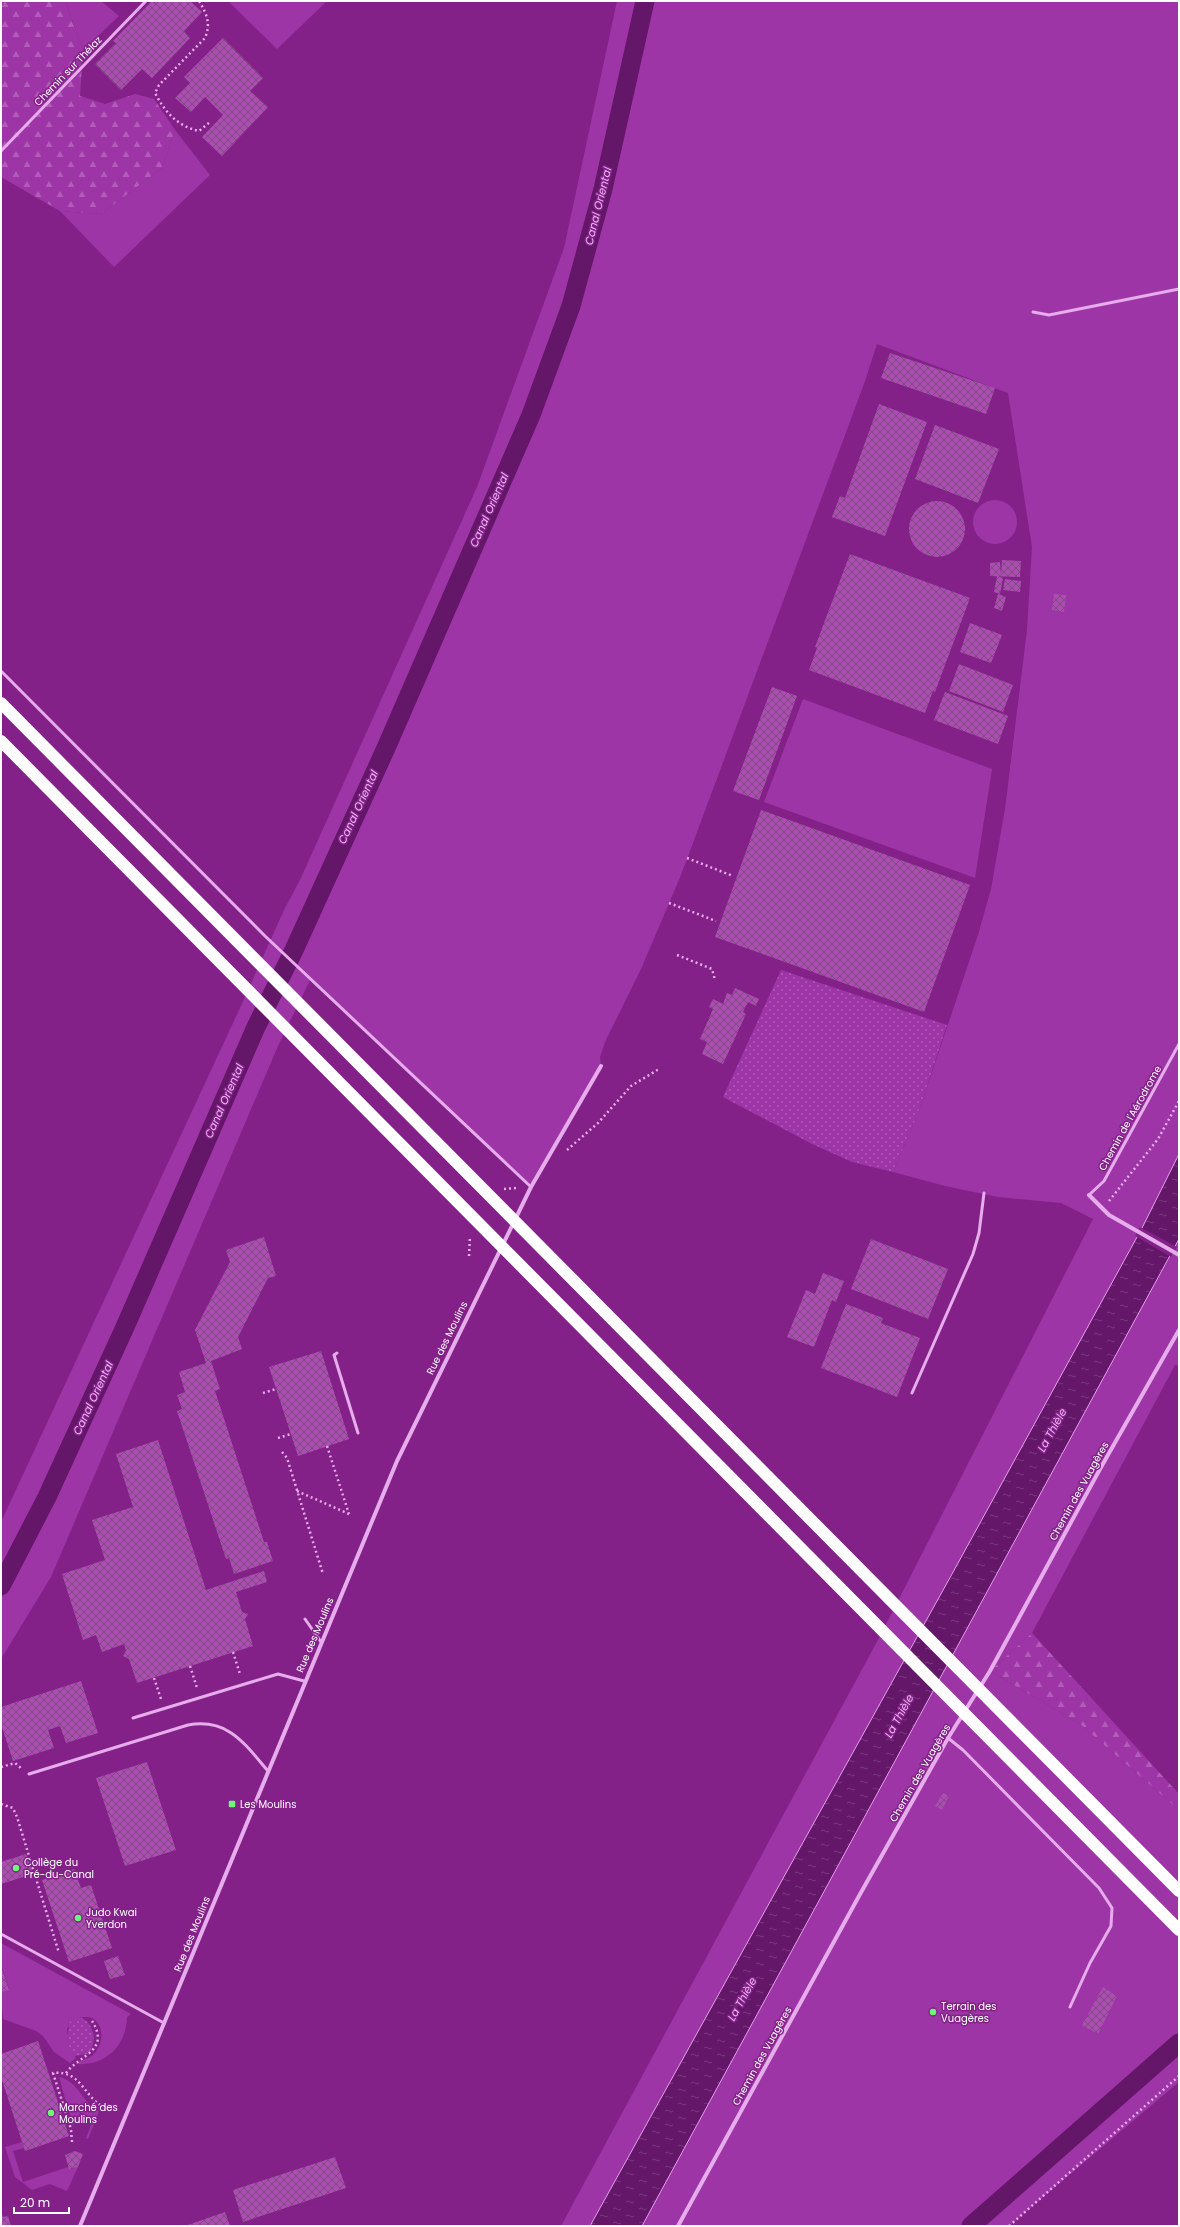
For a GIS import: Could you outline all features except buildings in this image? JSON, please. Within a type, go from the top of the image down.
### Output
[{"type":"highway","points":[[1,703],[1179,1892]]},
{"type":"highway","points":[[1,741],[1179,1930]]},
{"type":"street","name":"Rue des Moulins","points":[[80,2226],[304,1681],[397,1461],[474,1299],[531,1187],[601,1066]]},
{"type":"street","points":[[1089,1195],[1109,1216],[1179,1254]]},
{"type":"street","name":"Chemin des Vuagères","points":[[678,2226],[948,1738],[990,1671],[1100,1468],[1179,1330]]},
{"type":"lane","name":"Chemin sur Thélaz","points":[[1,151],[146,1]]},
{"type":"lane","points":[[1033,312],[1049,315],[1179,289]]},
{"type":"lane","points":[[1,671],[265,936],[531,1187]]},
{"type":"lane","name":"Chemin de l'Aérodrome","points":[[1089,1195],[1104,1181],[1179,1044]]},
{"type":"lane","points":[[912,1393],[973,1254],[979,1233],[984,1193]]},
{"type":"lane","points":[[337,1353],[334,1354],[358,1433]]},
{"type":"lane","points":[[305,1619],[321,1642]]},
{"type":"lane","points":[[133,1718],[278,1674],[304,1681]]},
{"type":"lane","points":[[29,1774],[188,1725],[203,1722],[226,1729],[237,1737],[268,1771]]},
{"type":"lane","points":[[948,1738],[963,1750],[1099,1888],[1112,1908],[1111,1926],[1090,1963],[1070,2007]]},
{"type":"lane","points":[[1,1934],[164,2023]]},
{"type":"path","points":[[200,1],[207,14],[209,29],[205,38],[159,85],[155,93],[172,118],[186,128],[199,131],[210,122]]},
{"type":"path","points":[[687,858],[733,876]]},
{"type":"path","points":[[669,903],[716,921]]},
{"type":"path","points":[[677,955],[712,969],[715,980]]},
{"type":"path","points":[[563,1153],[598,1123],[631,1086],[659,1069]]},
{"type":"path","points":[[1102,1210],[1158,1139],[1179,1101]]},
{"type":"path","points":[[263,1393],[276,1389]]},
{"type":"path","points":[[278,1438],[291,1434]]},
{"type":"path","points":[[297,1490],[349,1514],[327,1446]]},
{"type":"path","points":[[282,1452],[287,1458],[323,1574]]},
{"type":"path","points":[[233,1652],[238,1668]]},
{"type":"path","points":[[190,1666],[195,1682]]},
{"type":"path","points":[[154,1678],[160,1695]]},
{"type":"path","points":[[1,1767],[15,1763],[29,1774]]},
{"type":"path","points":[[1,1804],[13,1808],[17,1817],[60,1955],[60,1966]]},
{"type":"path","points":[[66,2073],[79,2059],[88,2056],[94,2051],[97,2039],[95,2027],[92,2021]]},
{"type":"path","points":[[72,2142],[71,2129],[53,2073],[66,2073],[76,2079],[96,2104],[105,2108]]},
{"type":"path","points":[[1009,2226],[1179,2076]]},
{"type":"green space","points":[[1,1],[65,1],[83,50],[80,96],[105,104],[135,94],[154,99],[175,130],[162,168],[101,214],[60,211],[1,177]]},
{"type":"green space","points":[[65,1],[101,1],[119,16],[83,50]]},
{"type":"green space","points":[[228,1],[327,1],[277,49]]},
{"type":"green space","points":[[617,1],[1179,1],[1179,1154],[1142,1228],[952,1574],[590,2226],[561,2226],[879,1638],[1093,1219],[1061,1203],[998,1197],[945,1186],[893,1172],[919,1111],[978,935],[991,889],[1005,809],[1027,630],[1032,547],[1008,393],[877,344],[864,384],[681,875],[641,969],[605,1042],[600,1057],[601,1066],[531,1187],[310,980],[278,1046],[51,1577],[1,1659],[1,1522],[284,910],[300,880],[477,487],[564,248]]},
{"type":"green space","points":[[175,130],[210,175],[114,267],[60,211],[101,214],[162,168]]},
{"type":"green space","points":[[991,500],[999,500],[1011,506],[1017,518],[1017,526],[1011,538],[999,544],[991,544],[979,538],[973,526],[973,518],[979,506]]},
{"type":"green space","points":[[803,699],[992,769],[975,878],[764,802]]},
{"type":"green space","points":[[781,970],[947,1025],[919,1111],[893,1172],[852,1162],[812,1144],[723,1097]]},
{"type":"green space","points":[[1179,1239],[1179,1366],[1175,1365],[1032,1633],[990,1671],[1080,1724],[1179,1810],[1179,2082],[1009,2226],[642,2226]]},
{"type":"green space","points":[[1032,1633],[1179,1794],[1179,1810],[1080,1724],[990,1671]]},
{"type":"green space","points":[[1,1943],[131,2014],[127,2017],[126,2028],[118,2046],[105,2058],[96,2062],[76,2064],[94,2054],[101,2040],[101,2030],[96,2021],[88,2017],[79,2017],[67,2028],[68,2044],[76,2058],[70,2063],[54,2052],[43,2036],[36,2031],[3,2019],[1,1992],[9,1989],[1,1965]]},
{"type":"green space","points":[[79,2017],[88,2023],[94,2039],[91,2050],[87,2054],[75,2056],[69,2052],[67,2036],[70,2022]]},
{"type":"green space","points":[[59,2077],[66,2079],[76,2087],[88,2103],[99,2111],[88,2139],[86,2138],[94,2118],[80,2113],[73,2126]]},
{"type":"green space","points":[[22,2142],[24,2148],[13,2151],[23,2182],[68,2167],[70,2169],[78,2167],[67,2191],[50,2184],[32,2190],[15,2177],[5,2147]]},
{"type":"water","name":"La Thièle","points":[[1179,1154],[1179,1239],[642,2226],[590,2226],[952,1574],[1142,1228]]},
{"type":"pier","points":[[1140,1227],[1177,1247],[1171,1257],[1135,1236]]},
{"type":"waterway","name":"Canal Oriental","points":[[1,1586],[47,1497],[125,1327],[256,1027],[294,950],[386,748],[531,415],[571,306],[603,189],[645,1]]},
{"type":"waterway","points":[[971,2226],[1179,2043]]},
{"type":"place","name":"Les Moulins","points":[[232,1804]]},
{"type":"place","name":"Collège du Pré-du-Canal","points":[[16,1868]]},
{"type":"place","name":"Judo Kwai Yverdon","points":[[78,1918]]},
{"type":"place","name":"Terrain des Vuagères","points":[[933,2012]]},
{"type":"place","name":"Marché des Moulins","points":[[51,2113]]}]
